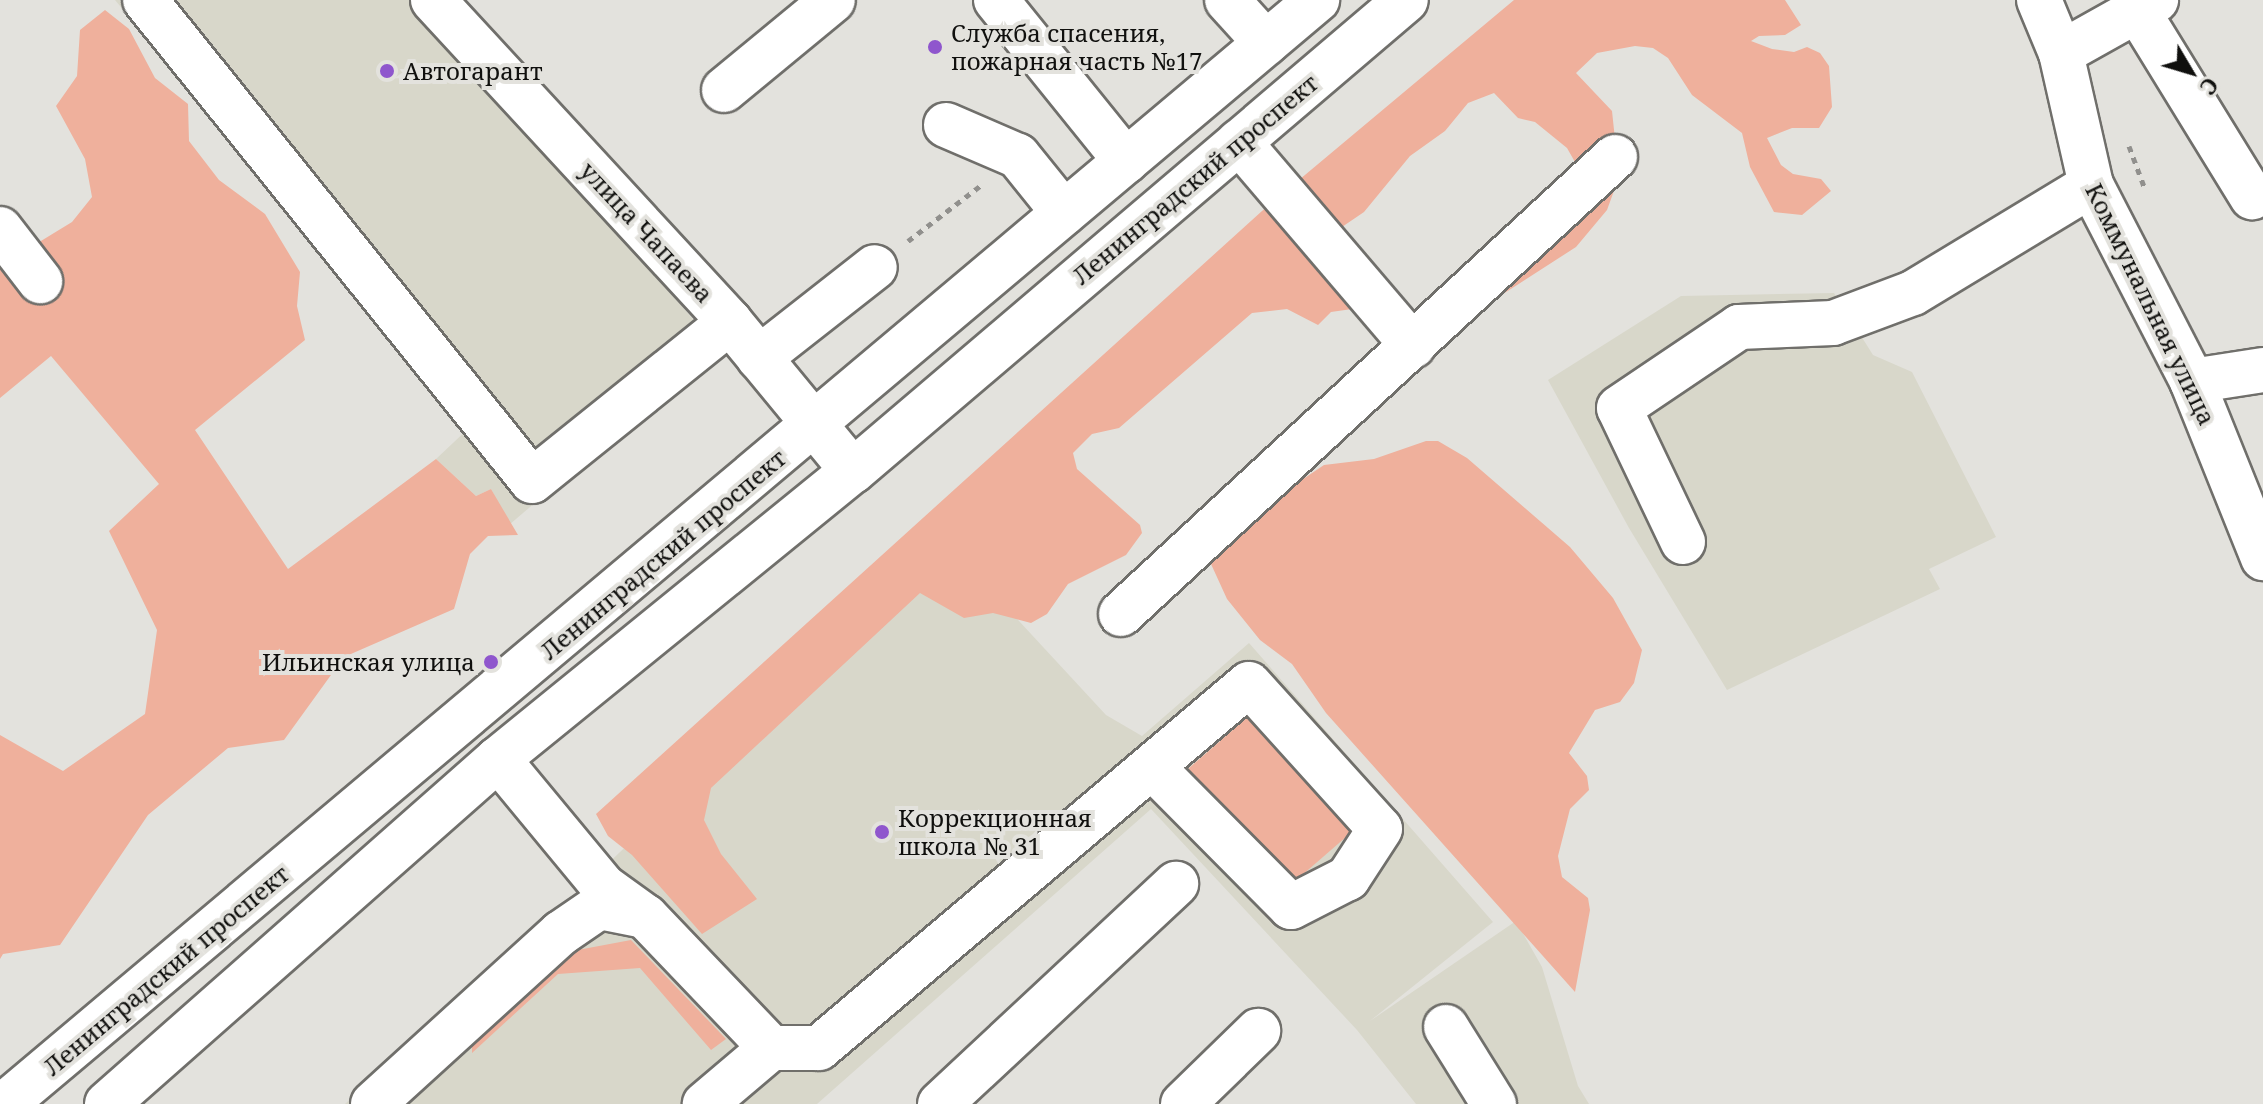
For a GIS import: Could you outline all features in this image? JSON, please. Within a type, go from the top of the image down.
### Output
[{"type":"main road","points":[[145,0],[532,481],[730,322]]},
{"type":"main road","name":"улица Чапаева","points":[[433,0],[730,322],[853,471]]},
{"type":"main road","points":[[724,90],[833,0]]},
{"type":"main road","points":[[996,0],[1126,161]]},
{"type":"main road","points":[[1227,0],[1266,43]]},
{"type":"main road","name":"Ленинградский проспект","points":[[5,1104],[815,426],[1317,0]]},
{"type":"main road","name":"Ленинградский проспект","points":[[107,1104],[498,759],[853,471],[1406,0]]},
{"type":"main road","name":"Коммунальная улица","points":[[2039,0],[2061,53],[2091,185],[2192,381],[2263,558]]},
{"type":"main road","points":[[2061,53],[2146,5],[2252,197]]},
{"type":"main road","points":[[946,125],[1018,156],[1103,258]]},
{"type":"main road","points":[[1239,142],[1413,346]]},
{"type":"main road","points":[[1121,614],[1615,157]]},
{"type":"main road","points":[[1683,542],[1619,408],[1739,327],[1833,323],[1913,293],[2091,185]]},
{"type":"main road","points":[[0,229],[40,281]]},
{"type":"main road","points":[[759,358],[875,267]]},
{"type":"main road","points":[[2192,381],[2263,370]]},
{"type":"main road","points":[[705,1104],[771,1048],[819,1048],[1154,769],[1249,684],[1380,829],[1348,878],[1291,907],[1154,769]]},
{"type":"main road","points":[[498,759],[603,886],[646,917],[771,1048]]},
{"type":"main road","points":[[940,1104],[1176,884]]},
{"type":"main road","points":[[373,1104],[561,933],[599,907],[646,917]]},
{"type":"main road","points":[[1446,1027],[1494,1104]]},
{"type":"main road","points":[[1183,1104],[1258,1031]]},
{"type":"path","points":[[875,267],[1018,156]]},
{"type":"shaded area","points":[[115,0],[418,0],[717,347],[509,525],[491,489],[476,496],[436,459],[471,426]]},
{"type":"shaded area","points":[[1514,0],[1785,0],[1801,25],[1785,35],[1759,36],[1751,41],[1772,49],[1794,52],[1807,47],[1820,53],[1829,66],[1832,107],[1819,128],[1792,128],[1767,138],[1781,165],[1793,174],[1821,179],[1831,191],[1802,215],[1774,212],[1750,167],[1742,133],[1692,95],[1668,58],[1653,48],[1635,46],[1597,53],[1576,73],[1612,111],[1619,177],[1607,210],[1576,247],[1489,303],[1579,169],[1567,148],[1535,122],[1518,118],[1494,93],[1468,103],[1445,131],[1410,156],[1364,212],[1339,229],[1359,308],[1331,312],[1318,325],[1287,309],[1252,313],[1119,428],[1092,434],[1073,453],[1077,469],[1140,525],[1142,533],[1126,555],[1068,584],[1047,614],[1031,623],[993,613],[964,618],[920,593],[711,788],[704,820],[721,854],[757,899],[702,934],[632,855],[608,836],[596,814],[1262,211]]},
{"type":"shaded area","points":[[105,10],[129,29],[155,78],[188,104],[189,141],[219,180],[265,214],[300,272],[297,306],[305,340],[195,430],[288,569],[436,459],[476,496],[491,489],[518,535],[488,536],[470,554],[454,609],[344,657],[284,740],[228,748],[148,815],[60,945],[3,954],[0,959],[0,735],[63,771],[145,714],[157,630],[109,531],[159,484],[51,356],[0,398],[0,266],[72,222],[92,197],[85,159],[56,106],[77,76],[80,30]]},
{"type":"shaded area","points":[[1834,293],[1873,355],[1912,372],[1996,537],[1929,569],[1940,589],[1727,690],[1629,528],[1548,380],[1681,296]]},
{"type":"shaded area","points":[[1426,441],[1438,441],[1467,458],[1570,547],[1613,598],[1642,650],[1634,683],[1620,702],[1595,710],[1569,753],[1587,776],[1589,790],[1570,809],[1558,856],[1562,877],[1588,898],[1590,910],[1575,992],[1326,713],[1292,664],[1260,640],[1227,599],[1211,564],[1272,500],[1324,465],[1374,459]]},
{"type":"shaded area","name":"Коррекционная школа № 31","points":[[919,566],[970,568],[1106,715],[1142,736],[1249,643],[1493,922],[1370,1021],[1516,921],[1542,967],[1578,1086],[1589,1104],[1416,1104],[1357,1030],[1151,809],[817,1104],[345,1104],[596,875]]},
{"type":"shaded area","points":[[1257,709],[1359,826],[1285,890],[1184,773]]},
{"type":"shaded area","points":[[631,940],[726,1039],[711,1050],[640,968],[558,974],[472,1053],[472,1036],[567,952]]},
{"type":"place","name":"Служба спасения, пожарная часть №17","points":[[935,47]]},
{"type":"place","name":"Автогарант","points":[[387,71]]},
{"type":"place","name":"Ильинская улица","points":[[491,662]]},
{"type":"place","name":"Коррекционная школа № 31","points":[[882,832]]}]
